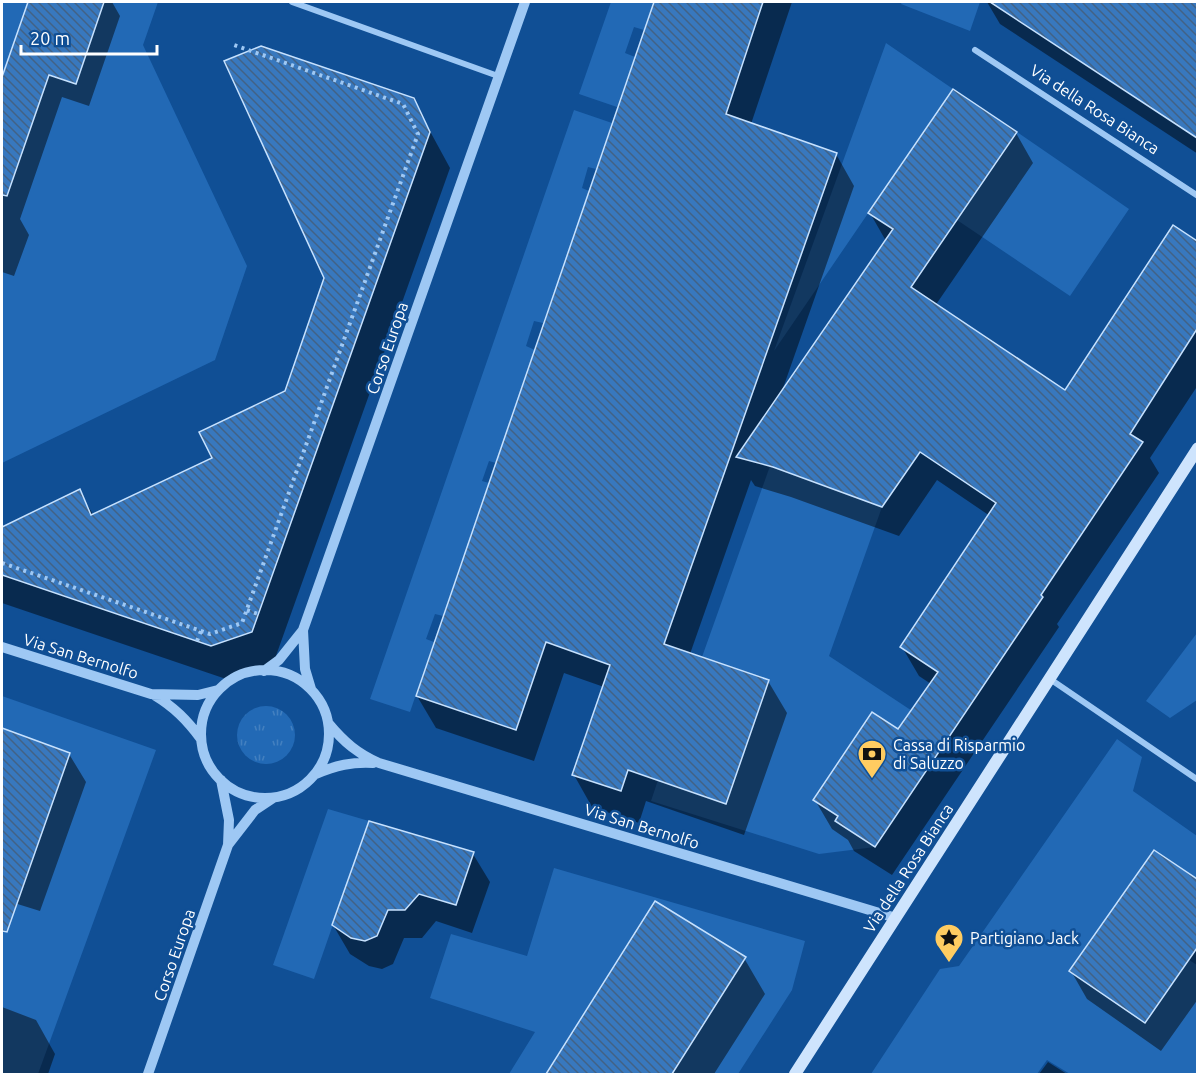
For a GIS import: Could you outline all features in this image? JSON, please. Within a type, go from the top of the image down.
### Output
[{"type":"main road","name":"Via della Rosa Bianca","points":[[795,1074],[1197,448]]},
{"type":"street","points":[[292,2],[498,76]]},
{"type":"street","name":"Corso Europa","points":[[264,671],[279,660],[303,630],[525,2]]},
{"type":"street","name":"Via della Rosa Bianca","points":[[975,50],[1197,196]]},
{"type":"street","name":"Corso Europa","points":[[303,630],[305,669],[311,689]]},
{"type":"street","name":"Via San Bernolfo","points":[[2,647],[151,694],[174,707],[202,740]]},
{"type":"street","name":"Corso Europa","points":[[228,845],[255,810],[273,798],[294,791],[310,780],[322,764],[329,744],[329,724],[323,705],[311,689],[295,677],[276,671],[255,671],[236,677],[218,690],[206,709],[201,730],[203,753],[214,772],[230,788],[250,797],[273,798]]},
{"type":"street","points":[[1049,679],[1197,780]]},
{"type":"street","name":"Via San Bernolfo","points":[[151,694],[198,695],[218,690]]},
{"type":"street","name":"Via San Bernolfo","points":[[329,724],[358,754],[379,764],[896,918]]},
{"type":"street","name":"Via San Bernolfo","points":[[315,774],[334,766],[353,762],[379,764]]},
{"type":"street","name":"Corso Europa","points":[[148,1074],[228,845],[230,820],[221,780]]},
{"type":"path","points":[[234,45],[403,104]]},
{"type":"path","points":[[2,563],[210,634],[243,623],[418,134],[403,104],[405,96]]},
{"type":"path","points":[[247,610],[258,614]]},
{"type":"path","points":[[197,641],[201,631]]},
{"type":"green space","points":[[2,2],[158,2],[143,45],[247,266],[215,360],[2,463]]},
{"type":"green space","points":[[611,2],[654,2],[644,30],[634,27],[625,53],[635,57],[617,107],[579,94]]},
{"type":"green space","points":[[902,2],[980,2],[970,31],[901,4]]},
{"type":"green space","points":[[886,43],[953,89],[774,351]]},
{"type":"green space","points":[[574,110],[612,123],[596,169],[588,167],[582,188],[589,191],[571,244],[573,270],[563,268],[543,323],[534,321],[526,346],[535,350],[496,463],[489,461],[482,481],[489,483],[470,537],[473,563],[462,560],[443,616],[435,614],[426,639],[434,642],[410,712],[370,699]]},
{"type":"green space","points":[[1017,132],[1129,209],[1070,296],[957,220]]},
{"type":"green space","points":[[770,466],[882,507],[829,656],[950,736],[940,750],[901,724],[898,729],[872,712],[813,800],[838,816],[875,847],[819,854],[651,801],[658,780],[726,803],[769,680],[702,657]]},
{"type":"green space","points":[[1197,633],[1197,700],[1170,718],[1146,701]]},
{"type":"green space","points":[[2,696],[156,750],[38,1074],[2,1074]]},
{"type":"green space","points":[[260,706],[272,706],[287,714],[295,729],[295,741],[287,756],[272,764],[260,764],[245,756],[237,741],[237,729],[245,714]]},
{"type":"green space","points":[[1117,739],[1142,757],[1133,791],[1197,836],[1197,879],[1154,850],[1070,971],[1145,1023],[1189,960],[1197,965],[1197,1074],[1070,1074],[1047,1060],[1037,1074],[871,1074],[940,969],[959,966]]},
{"type":"green space","points":[[328,809],[369,821],[314,979],[273,965]]},
{"type":"green space","points":[[554,868],[805,941],[792,990],[738,1074],[509,1074],[535,1032],[430,998],[451,934],[527,956]]},
{"type":"building","points":[[28,2],[104,2],[76,84],[49,75],[7,196],[2,195],[2,77]]},
{"type":"building","points":[[654,2],[763,2],[726,114],[837,153],[664,644],[769,680],[726,804],[628,770],[621,791],[572,775],[610,665],[546,642],[516,730],[416,696]]},
{"type":"building","points":[[990,2],[1197,2],[1197,138]]},
{"type":"building","points":[[261,46],[414,98],[430,132],[252,632],[211,646],[2,575],[2,527],[80,489],[91,515],[212,458],[199,432],[285,391],[324,278],[224,61]]},
{"type":"building","points":[[953,89],[1017,132],[911,287],[1065,390],[1173,225],[1197,241],[1197,329],[1130,434],[1143,442],[1041,595],[1043,597],[875,847],[835,821],[838,816],[813,800],[872,712],[898,729],[938,672],[900,647],[996,503],[920,452],[882,507],[773,467],[736,457],[893,229],[868,213]]},
{"type":"building","points":[[2,728],[70,753],[7,932],[2,931]]},
{"type":"building","points":[[369,821],[474,852],[456,905],[419,894],[405,910],[388,910],[377,936],[365,941],[351,938],[332,925]]},
{"type":"building","points":[[1154,850],[1197,879],[1197,948],[1145,1023],[1069,971]]},
{"type":"building","points":[[655,901],[746,957],[672,1074],[546,1074]]},
{"type":"place","name":"Cassa di Risparmio di Saluzzo","points":[[872,780]]},
{"type":"place","name":"Partigiano Jack","points":[[949,964]]}]
